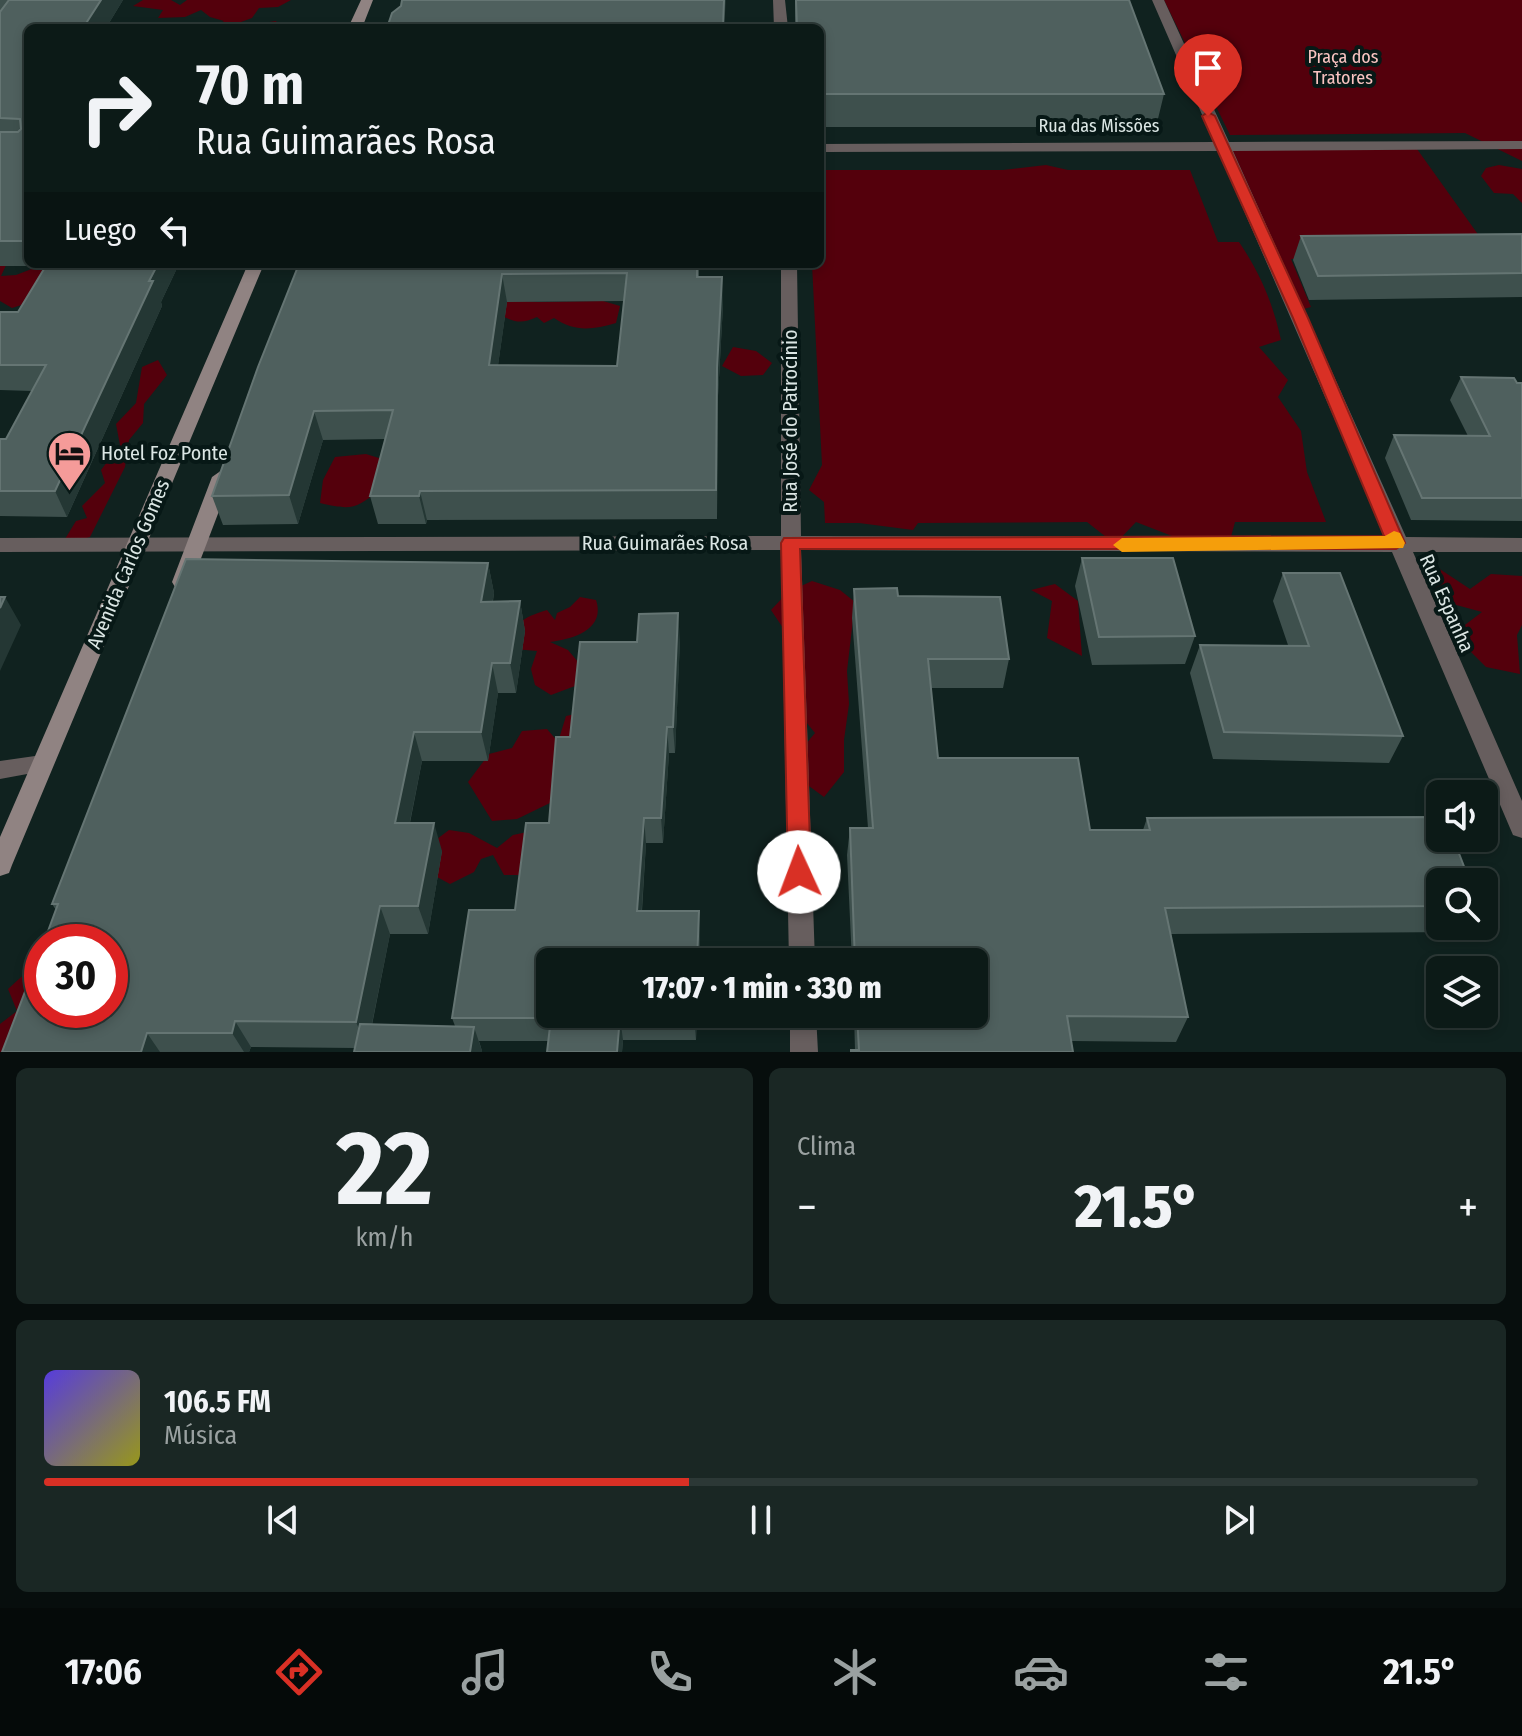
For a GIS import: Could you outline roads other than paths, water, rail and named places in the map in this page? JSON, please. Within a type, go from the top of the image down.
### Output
[{"type":"street","points":[[357,24],[367,0]]},
{"type":"street","points":[[779,0],[781,24]]},
{"type":"street","name":"Rua Espanha","points":[[1158,0],[1301,318],[1522,828]]},
{"type":"street","name":"Rua das Missões","points":[[824,148],[1522,145]]},
{"type":"street","name":"Avenida Carlos Gomes","points":[[0,865],[254,268]]},
{"type":"street","name":"Rua José do Patrocínio","points":[[789,268],[791,543],[802,948]]},
{"type":"street","points":[[175,603],[231,455]]},
{"type":"street","name":"Rua Guimarães Rosa","points":[[0,545],[1522,545]]},
{"type":"street","points":[[803,1028],[804,1052]]},
{"type":"lane","points":[[0,770],[42,764]]},
{"type":"place","name":"Hotel Foz Ponte","points":[[70,492]]},
{"type":"park label","name":"Praça dos Tratores","points":[[1343,67]]}]
